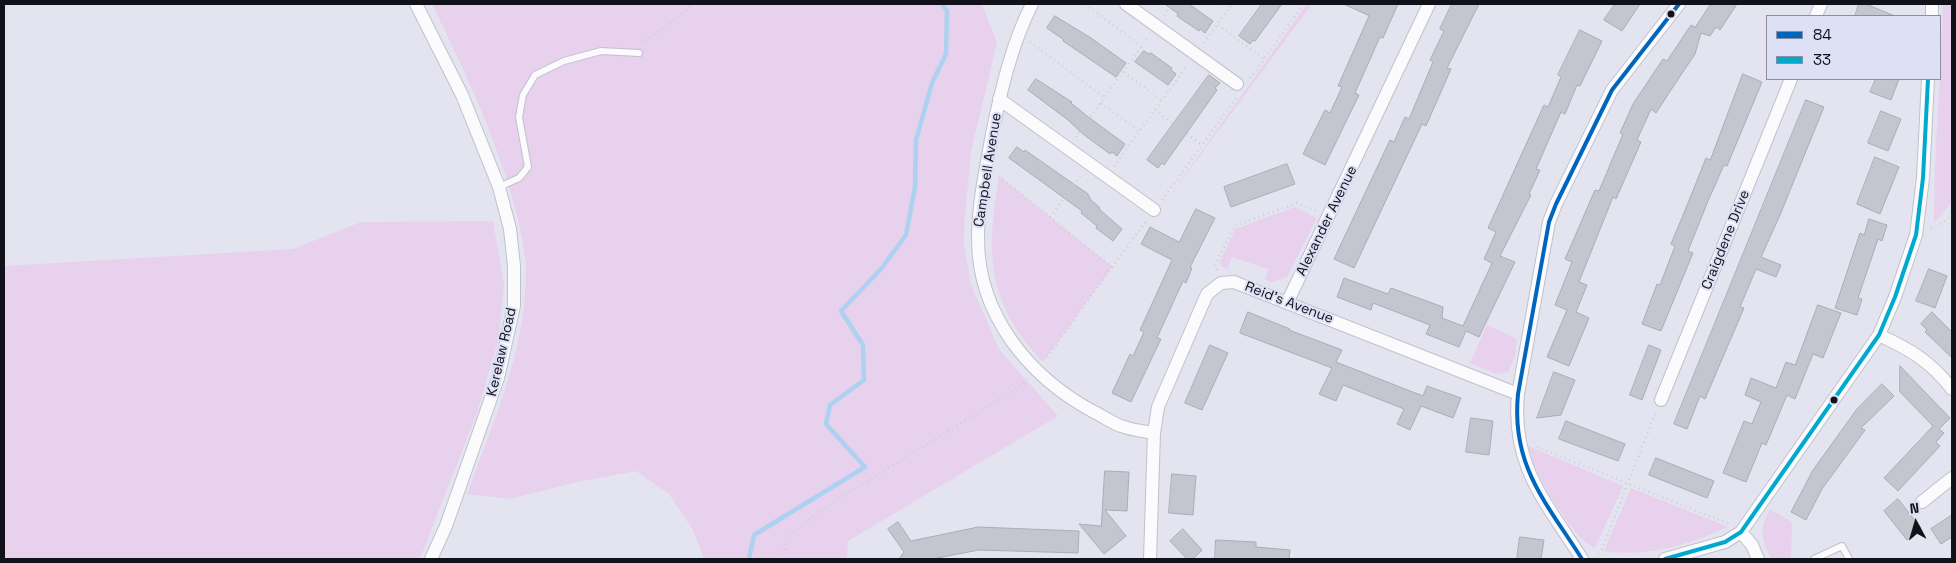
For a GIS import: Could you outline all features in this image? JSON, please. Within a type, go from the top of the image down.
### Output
[{"type":"street","name":"Kerelaw Road","points":[[416,4],[462,95],[499,187],[510,229],[514,266],[514,306],[504,354],[486,416],[432,559]]},
{"type":"street","name":"Campbell Avenue","points":[[1032,4],[999,99],[986,166],[978,231],[981,270],[988,296],[1000,324],[1037,372],[1052,386],[1080,405],[1121,426],[1154,433]]},
{"type":"street","points":[[1126,4],[1241,87]]},
{"type":"street","name":"Alexander Avenue","points":[[1288,301],[1330,217],[1429,4]]},
{"type":"street","points":[[1582,559],[1530,478],[1523,460],[1518,440],[1516,416],[1518,394],[1549,222],[1556,204],[1612,90],[1679,4]]},
{"type":"street","name":"Craigdene Drive","points":[[1660,400],[1791,80]]},
{"type":"street","points":[[1666,559],[1725,542],[1741,532],[1879,335],[1895,298],[1916,235],[1923,178],[1928,80]]},
{"type":"street","points":[[999,99],[1154,210]]},
{"type":"street","name":"Reid's Avenue","points":[[1221,283],[1234,282],[1288,301],[1518,394]]},
{"type":"street","points":[[1150,559],[1154,433],[1158,407],[1207,294],[1221,283]]},
{"type":"street","points":[[1879,335],[1918,354],[1940,374],[1952,389]]},
{"type":"street","points":[[1922,502],[1952,478]]},
{"type":"street","points":[[1741,532],[1752,545],[1758,559]]},
{"type":"lane","points":[[499,187],[519,178],[528,168],[519,117],[523,95],[535,75],[564,61],[602,51],[640,53]]},
{"type":"lane","points":[[1814,559],[1842,546],[1849,559]]},
{"type":"path","points":[[628,52],[664,28],[693,4]]},
{"type":"path","points":[[1084,4],[1142,46]]},
{"type":"path","points":[[1223,4],[1229,8]]},
{"type":"path","points":[[1107,176],[1232,4]]},
{"type":"path","points":[[780,559],[790,536],[809,520],[838,499],[1010,393],[1037,372],[1202,145],[1241,87],[1304,4]]},
{"type":"path","points":[[1218,25],[1264,59]]},
{"type":"path","points":[[1068,148],[1156,26]]},
{"type":"path","points":[[1020,34],[1105,98]]},
{"type":"path","points":[[1124,72],[1162,101]]},
{"type":"path","points":[[1101,103],[1139,131]]},
{"type":"path","points":[[1155,110],[1202,145]]},
{"type":"path","points":[[1049,217],[1089,164]]},
{"type":"path","points":[[986,166],[1112,267]]},
{"type":"path","points":[[1221,283],[1215,266],[1234,226],[1297,203],[1330,217]]},
{"type":"path","points":[[1916,235],[1942,223],[1952,215]]},
{"type":"path","points":[[1598,559],[1660,400]]},
{"type":"path","points":[[1518,440],[1731,526],[1741,532]]},
{"type":"shaded area","points":[[432,4],[982,4],[997,43],[971,151],[964,244],[971,285],[999,349],[1058,416],[848,541],[847,559],[704,559],[693,530],[669,494],[636,471],[573,483],[510,499],[467,494],[499,409],[518,343],[523,314],[526,263],[511,192],[500,159],[475,95]]},
{"type":"shaded area","points":[[1307,4],[1312,4],[1156,215]]},
{"type":"shaded area","points":[[1943,4],[1952,4],[1952,202],[1934,223],[1939,80],[1941,80]]},
{"type":"shaded area","points":[[999,176],[1112,267],[1043,362],[1024,340],[1010,318],[1001,297],[995,275],[992,253],[992,229]]},
{"type":"shaded area","points":[[1295,207],[1317,218],[1287,277],[1272,282],[1265,280],[1268,269],[1232,257],[1228,268],[1222,267],[1220,262],[1235,229]]},
{"type":"shaded area","points":[[493,221],[504,285],[499,337],[478,410],[420,559],[4,559],[4,266],[293,249],[361,222]]},
{"type":"shaded area","points":[[1487,325],[1517,339],[1515,357],[1508,372],[1497,374],[1470,363]]},
{"type":"shaded area","points":[[1528,446],[1623,486],[1595,548],[1575,531],[1554,503],[1537,472]]},
{"type":"shaded area","points":[[1631,488],[1728,527],[1699,539],[1668,548],[1635,553],[1604,551]]},
{"type":"shaded area","points":[[1770,509],[1792,522],[1791,559],[1771,559],[1768,552],[1763,529]]},
{"type":"building","points":[[1165,4],[1189,4],[1213,21],[1205,33],[1200,29],[1199,31],[1177,16],[1178,14]]},
{"type":"building","points":[[1262,4],[1282,4],[1255,41],[1253,40],[1250,44],[1239,36]]},
{"type":"building","points":[[1344,4],[1398,4],[1383,38],[1380,37],[1355,93],[1359,95],[1325,165],[1303,154],[1325,110],[1330,113],[1342,87],[1338,86],[1369,16]]},
{"type":"building","points":[[1452,4],[1479,4],[1447,68],[1451,69],[1426,126],[1422,124],[1354,268],[1334,259],[1390,140],[1394,142],[1405,117],[1409,119],[1433,62],[1430,60],[1444,31],[1440,29]]},
{"type":"building","points":[[1615,4],[1640,4],[1622,31],[1604,20]]},
{"type":"building","points":[[1711,4],[1737,4],[1720,30],[1716,27],[1710,36],[1701,33],[1695,54],[1656,113],[1651,109],[1637,140],[1641,142],[1616,199],[1613,197],[1579,282],[1587,285],[1576,312],[1589,318],[1569,366],[1547,357],[1567,310],[1555,305],[1572,262],[1565,259],[1595,190],[1599,191],[1623,134],[1620,133],[1633,104],[1663,59],[1667,61],[1691,25],[1695,27]]},
{"type":"building","points":[[1859,4],[1866,4],[1893,15],[1855,15]]},
{"type":"building","points":[[1055,16],[1091,38],[1126,63],[1116,77],[1047,28]]},
{"type":"building","points":[[1580,30],[1602,41],[1580,86],[1577,85],[1565,114],[1561,112],[1536,169],[1540,170],[1529,194],[1531,195],[1500,256],[1515,262],[1479,337],[1466,331],[1459,347],[1426,334],[1430,325],[1373,303],[1371,310],[1337,297],[1344,278],[1388,294],[1391,288],[1443,307],[1442,318],[1463,326],[1492,263],[1484,259],[1496,232],[1488,228],[1544,105],[1548,107],[1561,77],[1558,75]]},
{"type":"building","points":[[1144,51],[1149,54],[1151,53],[1172,68],[1171,70],[1176,74],[1168,85],[1135,62]]},
{"type":"building","points":[[1743,74],[1762,82],[1727,166],[1724,165],[1708,201],[1688,251],[1693,253],[1661,331],[1642,324],[1657,284],[1660,285],[1675,246],[1671,244],[1706,158],[1710,160]]},
{"type":"building","points":[[1209,75],[1220,83],[1215,88],[1217,90],[1164,165],[1162,163],[1158,168],[1147,160]]},
{"type":"building","points":[[1036,79],[1072,102],[1087,116],[1125,144],[1117,156],[1112,152],[1110,154],[1083,134],[1068,120],[1028,90]]},
{"type":"building","points":[[1876,80],[1899,80],[1891,100],[1870,92]]},
{"type":"building","points":[[1806,100],[1824,107],[1761,257],[1781,265],[1776,277],[1756,269],[1740,307],[1744,308],[1705,399],[1700,396],[1687,429],[1674,424]]},
{"type":"building","points":[[1881,111],[1901,119],[1888,151],[1868,143]]},
{"type":"building","points":[[1017,147],[1024,152],[1025,150],[1088,194],[1099,209],[1122,229],[1113,241],[1096,228],[1097,226],[1081,213],[1082,211],[1009,158]]},
{"type":"building","points":[[1875,157],[1899,167],[1880,214],[1857,204]]},
{"type":"building","points":[[1287,164],[1295,184],[1231,207],[1224,187]]},
{"type":"building","points":[[1196,209],[1215,218],[1190,267],[1192,268],[1186,283],[1183,281],[1157,338],[1161,339],[1131,402],[1112,393],[1130,354],[1133,356],[1144,332],[1140,330],[1172,260],[1141,244],[1150,227],[1179,242]]},
{"type":"building","points":[[1869,219],[1887,225],[1882,241],[1878,239],[1858,298],[1862,299],[1857,315],[1835,308],[1860,233],[1864,235]]},
{"type":"building","points":[[1929,269],[1947,276],[1935,308],[1916,301]]},
{"type":"building","points":[[1818,305],[1841,313],[1823,358],[1813,354],[1795,399],[1787,395],[1766,445],[1762,443],[1746,482],[1723,473],[1744,421],[1752,424],[1761,402],[1745,395],[1751,378],[1776,388],[1786,362],[1795,365]]},
{"type":"building","points":[[1248,312],[1342,350],[1336,362],[1423,396],[1427,386],[1461,398],[1453,418],[1421,406],[1410,430],[1397,424],[1404,409],[1343,385],[1336,401],[1319,394],[1332,368],[1240,333]]},
{"type":"building","points":[[1932,312],[1952,332],[1952,358],[1925,332],[1927,330],[1921,324]]},
{"type":"building","points":[[1210,345],[1228,353],[1202,410],[1185,403]]},
{"type":"building","points":[[1649,345],[1661,350],[1642,400],[1630,395]]},
{"type":"building","points":[[1900,366],[1950,418],[1939,429],[1944,433],[1936,442],[1940,446],[1898,491],[1884,478],[1933,426],[1900,392]]},
{"type":"building","points":[[1554,372],[1575,380],[1561,415],[1537,418]]},
{"type":"building","points":[[1882,384],[1894,396],[1861,428],[1865,430],[1822,489],[1806,520],[1791,512],[1813,470],[1857,409]]},
{"type":"building","points":[[1471,418],[1493,421],[1489,455],[1466,452]]},
{"type":"building","points":[[1566,421],[1625,444],[1618,461],[1559,439]]},
{"type":"building","points":[[1656,458],[1714,481],[1707,498],[1649,475]]},
{"type":"building","points":[[1105,471],[1129,472],[1127,511],[1105,510],[1126,536],[1104,554],[1079,524],[1101,526]]},
{"type":"building","points":[[1172,474],[1196,476],[1193,515],[1169,513]]},
{"type":"building","points":[[1898,499],[1921,528],[1907,540],[1884,511]]},
{"type":"building","points":[[1952,515],[1952,537],[1941,544],[1931,529]]},
{"type":"building","points":[[898,522],[911,541],[978,527],[1079,531],[1078,553],[979,550],[932,559],[899,559],[904,552],[888,529]]},
{"type":"building","points":[[1183,529],[1202,550],[1193,559],[1187,559],[1170,541]]},
{"type":"building","points":[[1520,537],[1544,540],[1541,559],[1517,559]]},
{"type":"building","points":[[1216,540],[1256,542],[1256,547],[1290,550],[1289,559],[1215,559]]},
{"type":"waterway","points":[[749,559],[754,535],[865,467],[826,424],[830,405],[864,380],[863,345],[841,311],[881,269],[906,235],[915,187],[916,140],[932,83],[946,54],[947,11],[942,4]]},
{"type":"transit line","name":"84","points":[[1582,559],[1544,501],[1526,463],[1520,442],[1517,419],[1518,394],[1549,222],[1556,204],[1612,90],[1679,4]]},
{"type":"transit line","name":"33","points":[[1665,559],[1725,542],[1741,532],[1879,335],[1895,297],[1916,235],[1923,178],[1928,80]]}]
